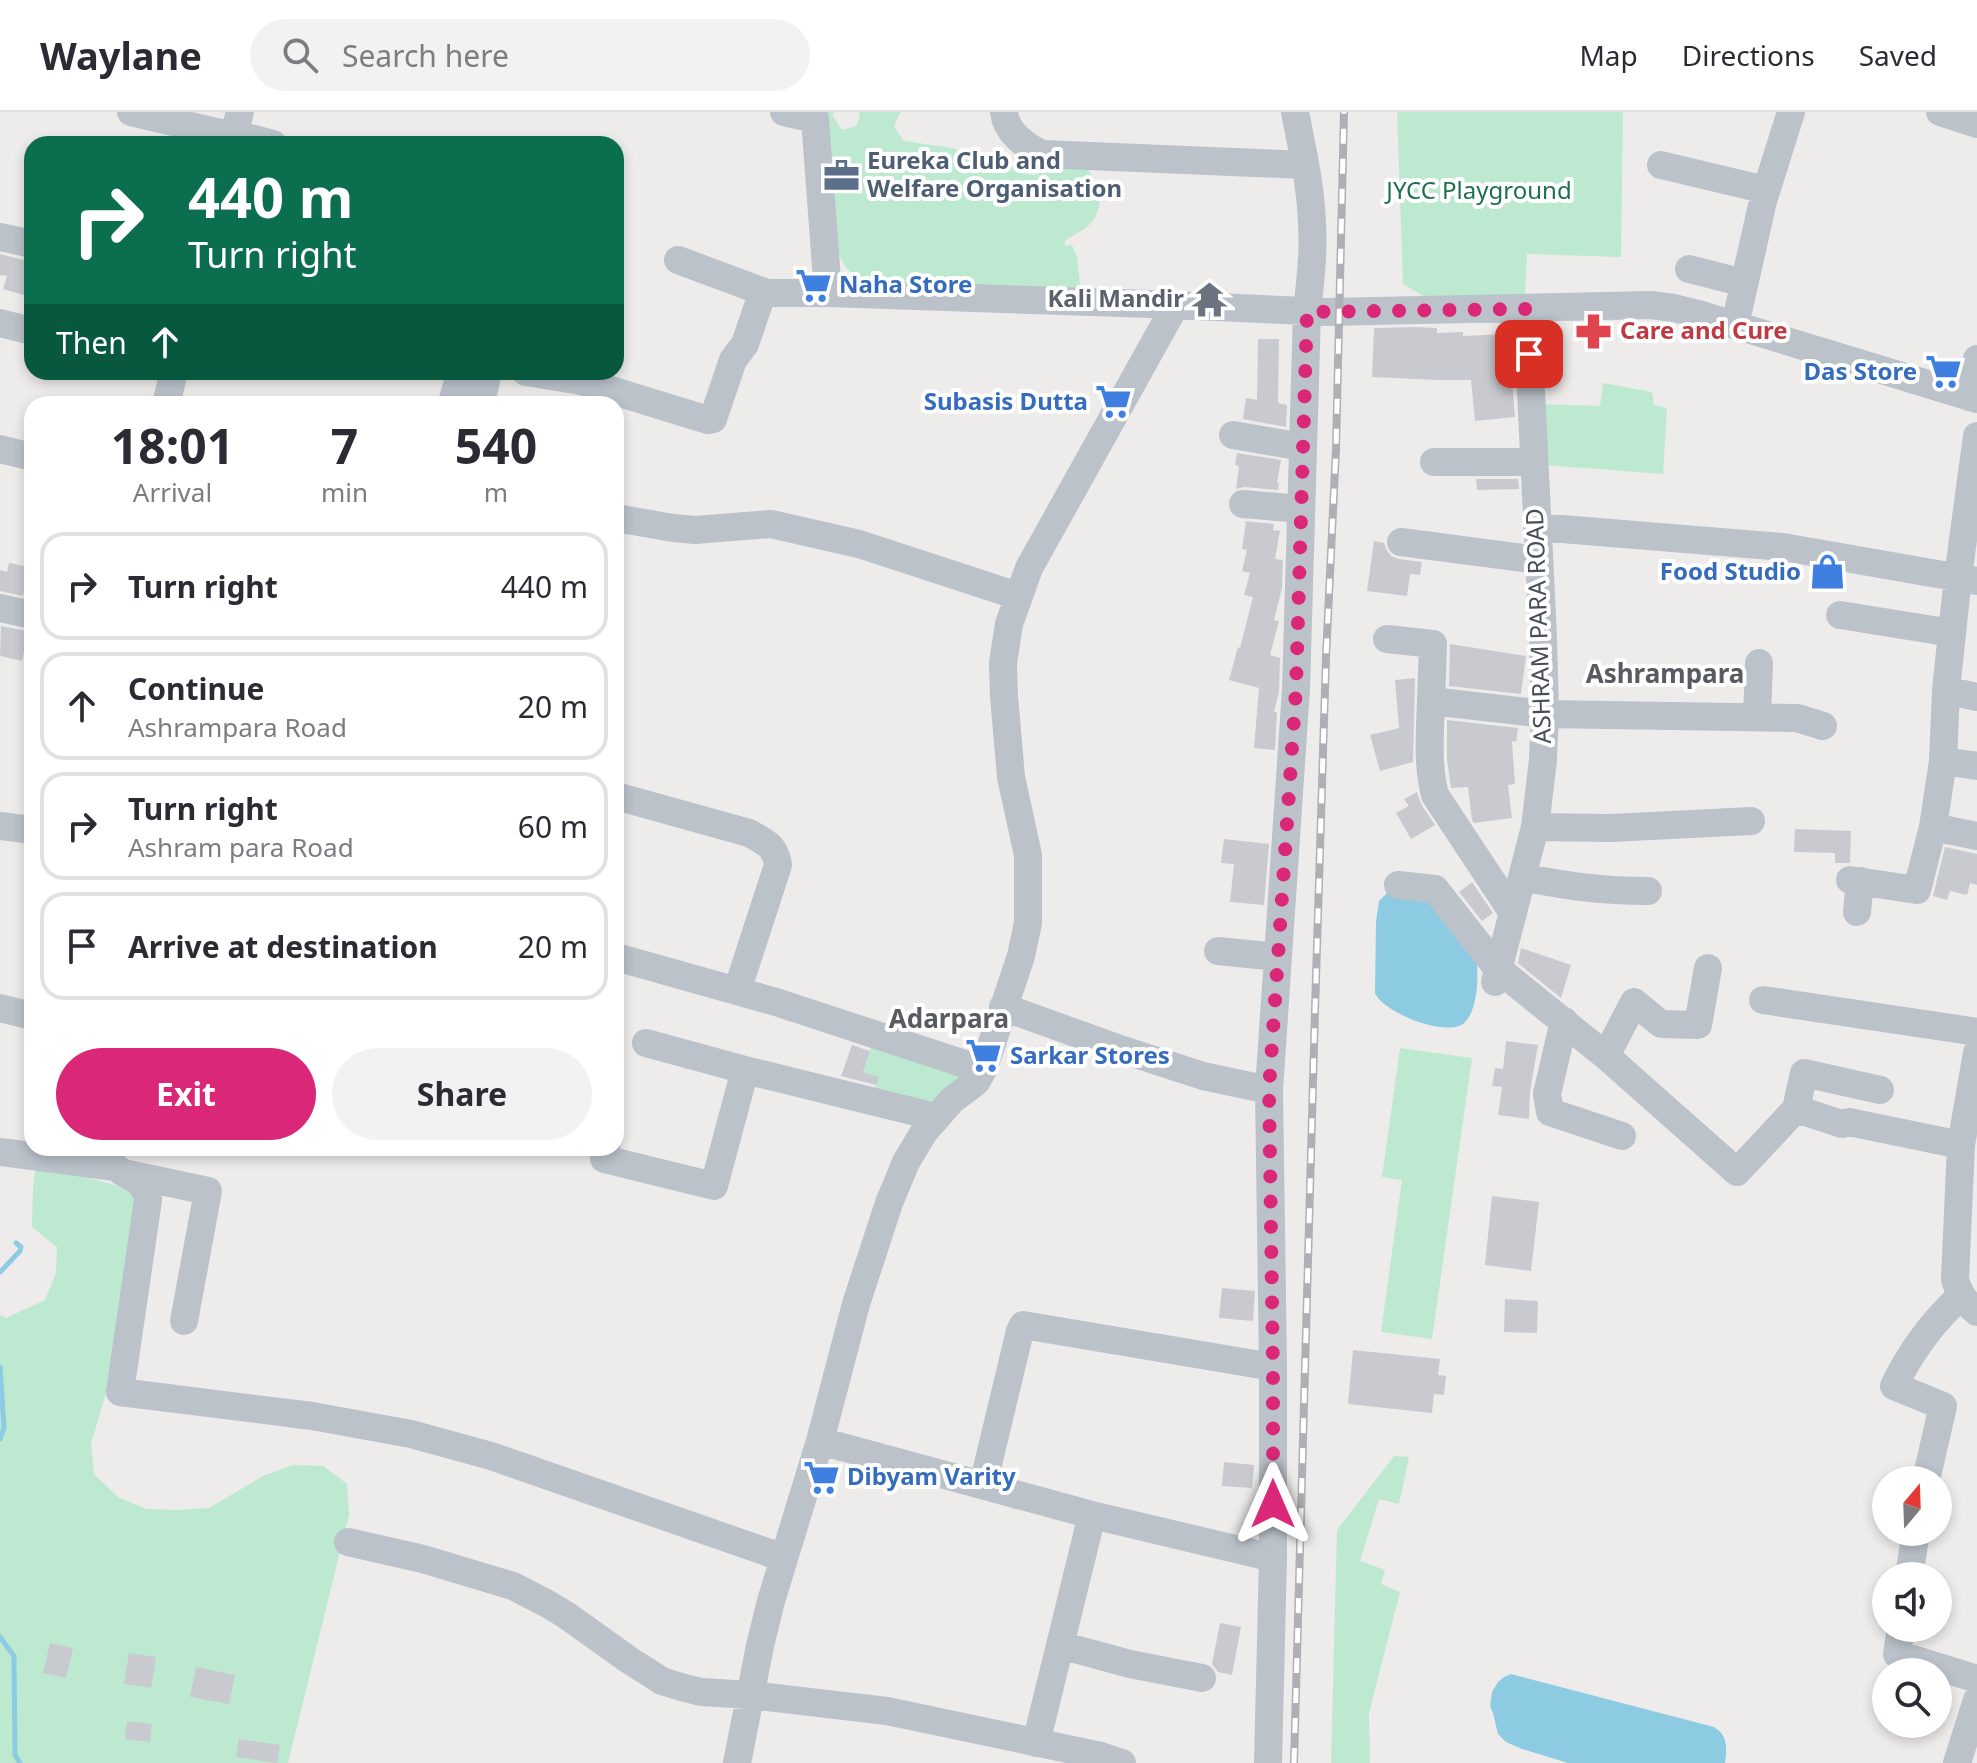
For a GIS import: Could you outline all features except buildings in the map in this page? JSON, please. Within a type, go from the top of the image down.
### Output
[{"type":"street","points":[[131,112],[234,131]]},
{"type":"street","points":[[784,112],[814,116],[828,293]]},
{"type":"street","points":[[1004,112],[1004,121],[1016,137],[1042,154],[1305,165]]},
{"type":"street","points":[[1268,1763],[1273,1558],[1269,1090],[1296,689],[1307,312],[1312,257],[1312,223],[1295,112]]},
{"type":"street","points":[[1735,325],[1766,190],[1791,112]]},
{"type":"street","points":[[1940,112],[1977,124]]},
{"type":"street","points":[[1661,165],[1766,190]]},
{"type":"street","points":[[0,237],[24,242]]},
{"type":"street","points":[[678,260],[767,293],[1307,312],[1651,305],[1674,308],[1735,325],[1973,398],[1977,359]]},
{"type":"street","points":[[1689,269],[1744,283]]},
{"type":"street","points":[[575,380],[713,419],[733,360],[745,344],[760,300],[767,293]]},
{"type":"street","points":[[737,1763],[771,1601],[820,1441],[856,1304],[889,1203],[914,1146],[936,1117],[976,1082],[983,1070],[1021,956],[1028,923],[1028,855],[1011,777],[1004,696],[1003,663],[1009,624],[1029,568],[1175,306]]},
{"type":"street","name":"ASHRAM PARA ROAD","points":[[1496,978],[1535,827],[1543,760],[1543,637],[1527,309]]},
{"type":"street","points":[[0,323],[24,329]]},
{"type":"street","points":[[1233,435],[1303,447]]},
{"type":"street","points":[[1857,912],[1855,881],[1917,890],[1933,827],[1943,761],[1952,633],[1968,579],[1977,436]]},
{"type":"street","points":[[0,449],[24,455]]},
{"type":"street","points":[[1434,462],[1534,462]]},
{"type":"street","points":[[1243,504],[1301,509]]},
{"type":"street","points":[[624,519],[695,530],[771,524],[859,544],[1018,596]]},
{"type":"street","points":[[1537,527],[1783,547],[1968,579]]},
{"type":"street","points":[[1401,542],[1539,560]]},
{"type":"street","points":[[0,608],[24,613]]},
{"type":"street","points":[[1840,615],[1952,633]]},
{"type":"street","points":[[1387,639],[1433,644],[1429,741],[1435,795],[1513,913]]},
{"type":"street","points":[[1757,717],[1759,663]]},
{"type":"street","points":[[1946,690],[1977,697]]},
{"type":"street","points":[[1431,701],[1545,714],[1797,718],[1823,726]]},
{"type":"street","points":[[1943,761],[1977,766]]},
{"type":"street","points":[[624,798],[749,833],[776,854],[778,865],[737,991]]},
{"type":"street","points":[[1535,827],[1611,828],[1751,821]]},
{"type":"street","points":[[0,826],[24,829]]},
{"type":"street","points":[[1933,827],[1977,836]]},
{"type":"street","points":[[1522,877],[1573,888],[1648,891]]},
{"type":"street","points":[[1398,885],[1435,889],[1496,978],[1564,1021],[1737,1172],[1796,1109],[1804,1073],[1880,1090]]},
{"type":"street","points":[[1218,951],[1278,957]]},
{"type":"street","points":[[624,959],[776,1002],[983,1070]]},
{"type":"street","points":[[1606,1056],[1634,1002],[1661,1024],[1698,1025],[1708,968]]},
{"type":"street","points":[[1763,1000],[1977,1032]]},
{"type":"street","points":[[1003,1007],[1203,1076],[1269,1090]]},
{"type":"street","points":[[0,1008],[24,1014]]},
{"type":"street","points":[[1564,1021],[1547,1094],[1550,1112],[1622,1136]]},
{"type":"street","points":[[646,1043],[936,1117]]},
{"type":"street","points":[[1929,1466],[1943,1406],[1894,1386],[1909,1356],[1928,1329],[1969,1304],[1955,1279],[1955,1268],[1961,1145],[1977,1053]]},
{"type":"street","points":[[605,1156],[604,1159],[714,1186],[745,1070]]},
{"type":"street","points":[[1796,1109],[1842,1124],[1849,1122],[1961,1145]]},
{"type":"street","points":[[0,1152],[24,1154]]},
{"type":"street","points":[[43,1156],[117,1163],[208,1191],[184,1321]]},
{"type":"street","points":[[117,1163],[144,1186],[149,1204],[120,1392],[312,1416],[411,1434],[491,1456],[784,1558]]},
{"type":"street","points":[[983,1485],[1023,1325],[1273,1367]]},
{"type":"street","points":[[820,1441],[1092,1515],[1273,1558]]},
{"type":"street","points":[[1036,1743],[1092,1515]]},
{"type":"street","points":[[348,1542],[423,1559],[513,1586],[566,1615],[662,1681],[701,1692],[887,1711],[1122,1763]]},
{"type":"street","points":[[1899,1642],[1897,1654],[1977,1679]]},
{"type":"street","points":[[1060,1645],[1130,1664],[1202,1678]]},
{"type":"street","points":[[1963,1761],[1977,1700]]},
{"type":"green space","points":[[818,112],[835,112],[832,115],[842,130],[856,126],[859,112],[902,112],[894,127],[904,141],[1006,161],[1021,173],[1035,175],[1047,167],[1081,160],[1096,184],[1099,201],[1095,218],[1065,241],[1065,246],[1072,245],[1077,257],[1081,293],[871,286],[860,279],[850,272],[838,251]]},
{"type":"green space","name":"JYCC Playground","points":[[1397,112],[1623,112],[1621,257],[1527,254],[1525,294],[1425,297],[1403,284]]},
{"type":"green space","points":[[1603,383],[1652,392],[1654,405],[1667,408],[1663,474],[1545,465],[1538,404],[1600,406]]},
{"type":"green space","points":[[872,1044],[964,1075],[940,1109],[874,1090],[878,1077],[863,1072]]},
{"type":"green space","points":[[1400,1048],[1472,1058],[1432,1339],[1381,1332],[1402,1180],[1382,1177]]},
{"type":"green space","points":[[36,1164],[126,1188],[135,1195],[121,1342],[91,1444],[94,1474],[118,1497],[146,1509],[209,1508],[263,1476],[293,1465],[323,1466],[347,1484],[349,1515],[288,1763],[0,1763],[0,1315],[6,1318],[45,1300],[56,1273],[57,1247],[32,1227]]},
{"type":"green space","points":[[1394,1456],[1409,1457],[1399,1504],[1379,1499],[1360,1561],[1385,1570],[1381,1584],[1400,1592],[1369,1713],[1370,1763],[1331,1763],[1337,1530]]},
{"type":"water","points":[[1387,893],[1430,899],[1476,958],[1474,1002],[1463,1024],[1454,1027],[1429,1025],[1389,1008],[1375,993],[1376,921],[1379,901]]},
{"type":"water","points":[[1511,1674],[1714,1727],[1724,1738],[1725,1763],[1568,1763],[1522,1749],[1506,1742],[1498,1734],[1490,1706],[1492,1692],[1498,1682]]},
{"type":"waterway","points":[[0,1272],[20,1251],[21,1247],[16,1243]]},
{"type":"waterway","points":[[0,1367],[4,1428],[0,1439]]},
{"type":"waterway","points":[[0,1637],[14,1656],[15,1755],[20,1763]]},
{"type":"railway","points":[[1294,1763],[1344,112]]},
{"type":"place","name":"Eureka Club and Welfare Organisation","points":[[841,175]]},
{"type":"place","name":"Naha Store","points":[[813,285]]},
{"type":"place","name":"Kali Mandir","points":[[1210,299]]},
{"type":"place","name":"Care and Cure","points":[[1594,331]]},
{"type":"place","name":"Das Store","points":[[1943,372]]},
{"type":"place","name":"Subasis Dutta","points":[[1114,402]]},
{"type":"place","name":"Food Studio","points":[[1827,572]]},
{"type":"place","name":"Sarkar Stores","points":[[984,1056]]},
{"type":"place","name":"Dibyam Varity","points":[[821,1477]]},
{"type":"district","name":"Ashrampara","points":[[1665,674]]},
{"type":"district","name":"Adarpara","points":[[949,1019]]},
{"type":"route","points":[[1273,1504],[1269,1090],[1296,689],[1307,312],[1527,309],[1529,354]]}]
